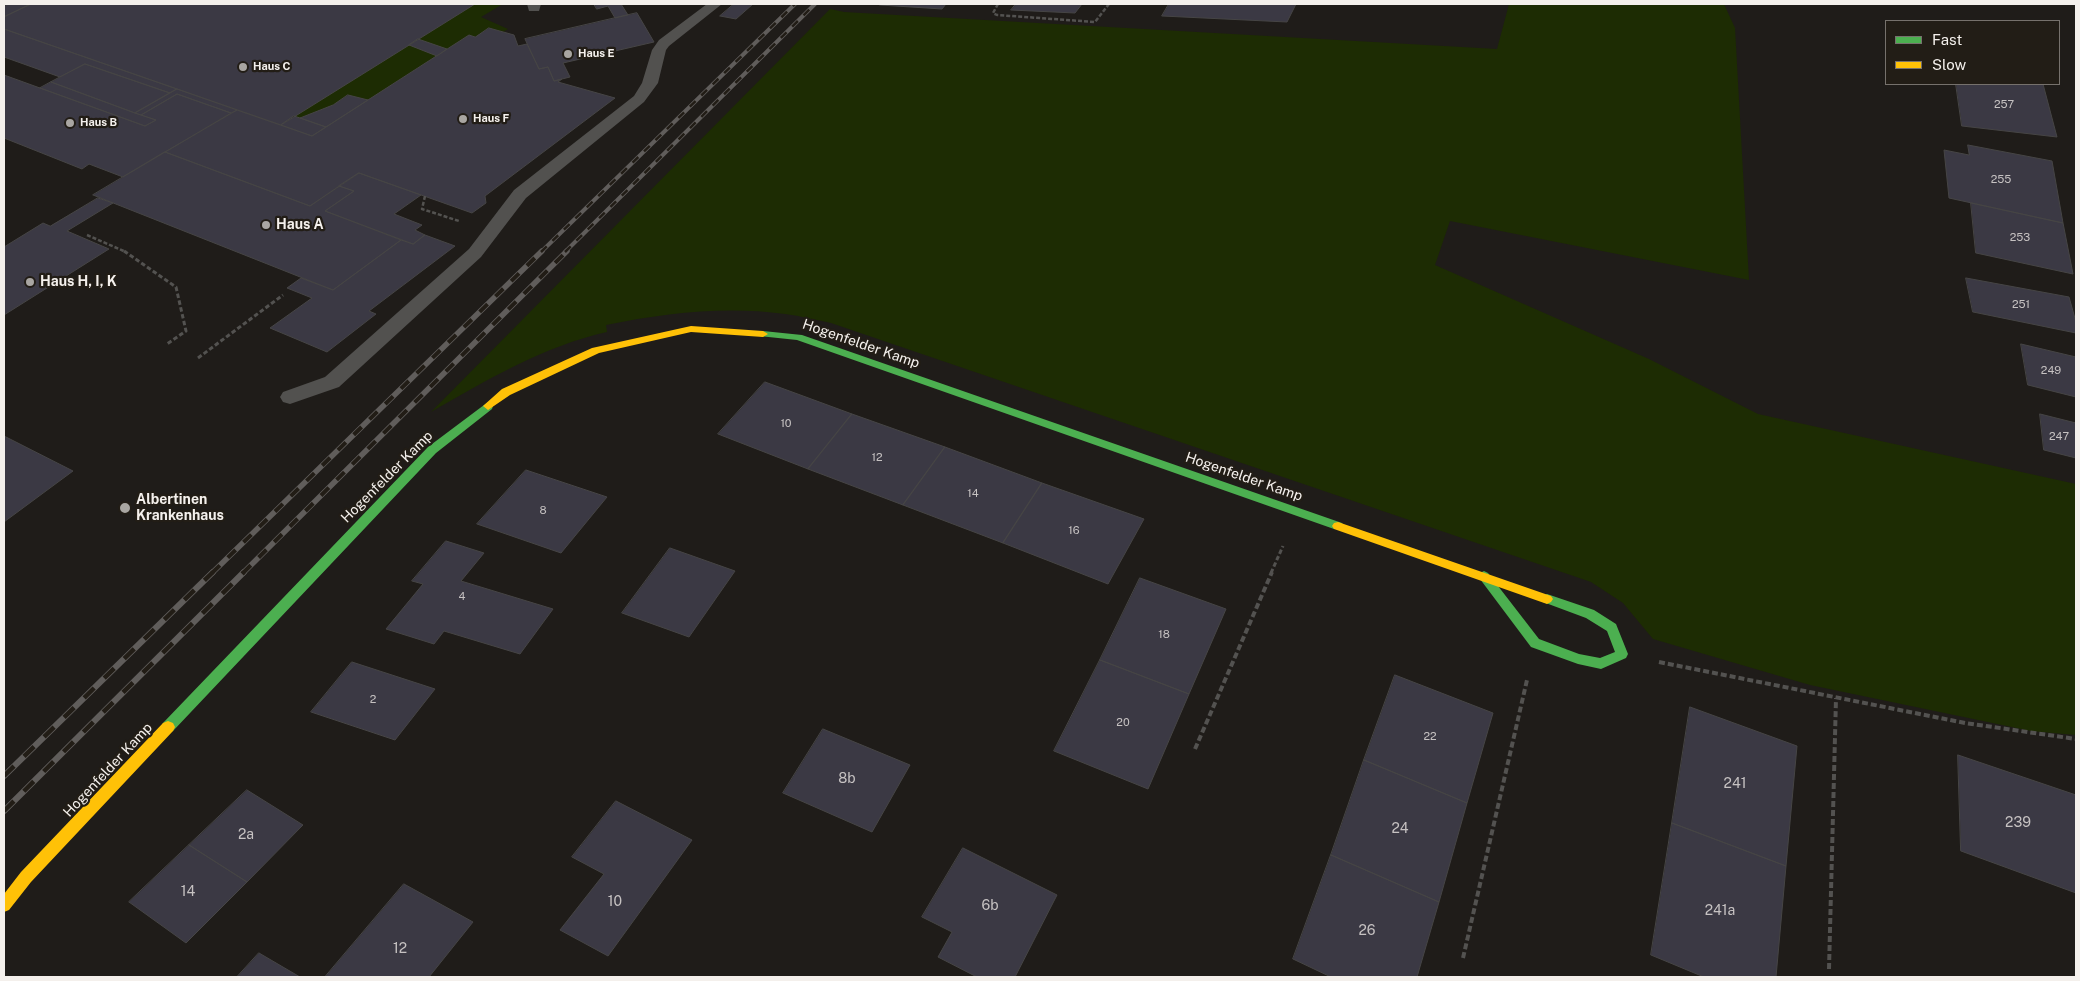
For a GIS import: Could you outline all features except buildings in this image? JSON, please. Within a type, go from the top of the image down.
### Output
[{"type":"street","name":"Hogenfelder Kamp","points":[[4,905],[26,877],[432,450],[506,392],[596,350],[691,329],[798,337],[1484,576],[1590,614],[1612,628],[1622,654]]},
{"type":"street","points":[[1484,576],[1535,644],[1578,659],[1601,664],[1622,654]]},
{"type":"lane","points":[[290,397],[332,382],[475,254],[520,194],[639,99],[650,83],[659,50],[664,43],[715,4]]},
{"type":"path","points":[[998,4],[993,13],[997,15],[1095,22],[1108,4]]},
{"type":"path","points":[[425,196],[422,209],[492,232]]},
{"type":"path","points":[[87,235],[124,251],[176,287],[186,331],[167,344]]},
{"type":"path","points":[[198,358],[283,296]]},
{"type":"path","points":[[1195,749],[1298,512]]},
{"type":"path","points":[[1463,958],[1535,644]]},
{"type":"path","points":[[1622,654],[1965,724],[2076,739]]},
{"type":"path","points":[[1829,969],[1836,698]]},
{"type":"green space","points":[[475,4],[503,4],[481,17],[508,29],[503,32],[489,28],[475,37],[469,35],[368,100],[348,95],[333,105],[300,118],[294,116]]},
{"type":"green space","points":[[1509,4],[1724,4],[1735,28],[1749,280],[1450,221],[1435,265],[1649,359],[1758,414],[2076,484],[2076,735],[2031,731],[1810,685],[1653,639],[1623,603],[1591,582],[831,323],[803,317],[763,312],[718,311],[673,314],[606,325],[607,332],[561,346],[516,365],[431,412],[830,9],[844,12],[1497,49]]},
{"type":"railway","points":[[541,252],[795,4]]},
{"type":"railway","points":[[565,252],[815,4]]},
{"type":"railway","points":[[212,573],[542,251]]},
{"type":"railway","points":[[243,573],[567,251]]},
{"type":"railway","points":[[4,776],[213,572]]},
{"type":"railway","points":[[4,811],[244,572]]},
{"type":"traffic: fast","points":[[763,334],[798,337],[1338,526]]},
{"type":"traffic: fast","points":[[168,727],[432,450],[488,406]]},
{"type":"traffic: fast","points":[[1484,576],[1535,643],[1578,659],[1601,664],[1622,654],[1612,628],[1590,614],[1547,599]]},
{"type":"traffic: slow","points":[[488,406],[506,392],[596,350],[691,329],[763,334]]},
{"type":"traffic: slow","points":[[1338,526],[1547,599]]},
{"type":"traffic: slow","points":[[4,905],[26,877],[168,727]]},
{"type":"place","name":"Haus E","points":[[568,54]]},
{"type":"place","name":"Haus C","points":[[243,67]]},
{"type":"place","name":"Haus F","points":[[463,119]]},
{"type":"place","name":"Haus B","points":[[70,123]]},
{"type":"place","name":"Haus A","points":[[266,225]]},
{"type":"place","name":"Haus H, I, K","points":[[30,282]]},
{"type":"place","name":"Albertinen Krankenhaus","points":[[125,508]]}]
